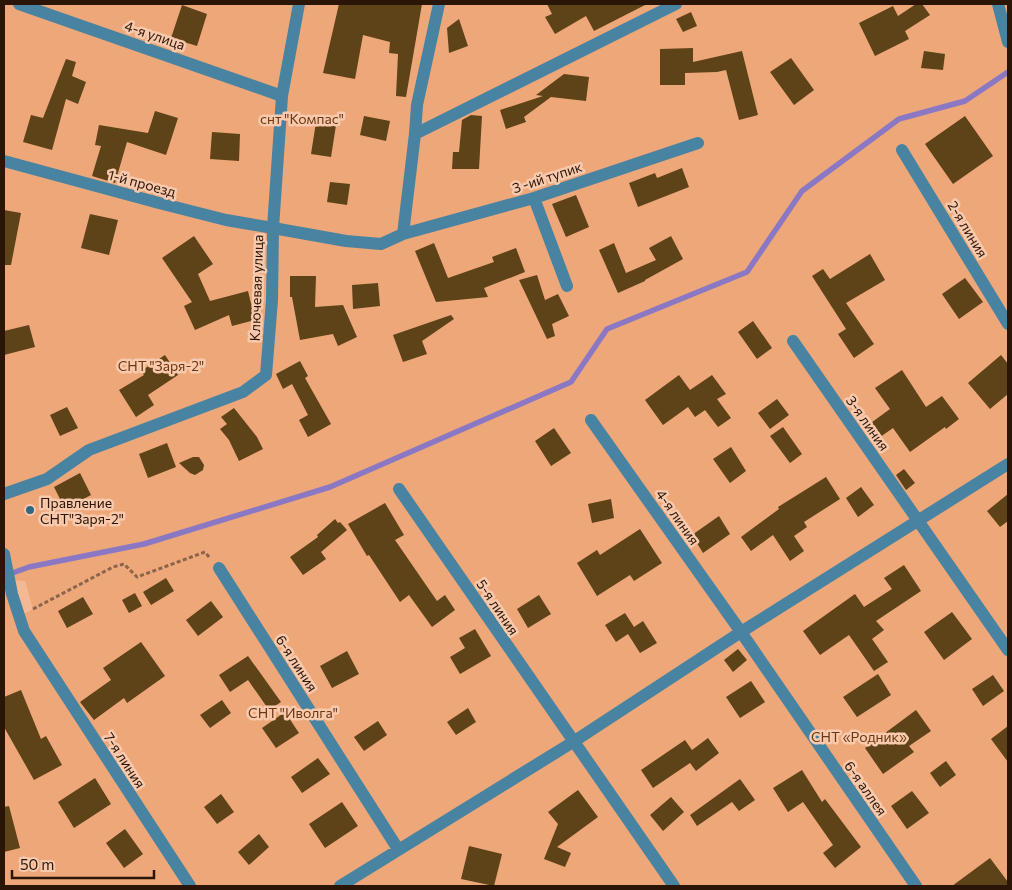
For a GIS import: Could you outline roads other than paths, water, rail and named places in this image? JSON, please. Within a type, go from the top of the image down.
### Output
[{"type":"street","name":"4-я улица","points":[[19,4],[282,96]]},
{"type":"street","points":[[273,228],[282,96],[299,4]]},
{"type":"street","points":[[403,234],[418,105],[439,4]]},
{"type":"street","points":[[415,134],[676,4]]},
{"type":"street","points":[[998,4],[1008,42]]},
{"type":"street","name":"3 -ий тупик","points":[[403,234],[534,198],[698,143]]},
{"type":"street","name":"2-я линия","points":[[902,150],[1008,324]]},
{"type":"street","name":"1-й проезд","points":[[4,161],[226,220],[273,228]]},
{"type":"street","points":[[534,198],[567,286]]},
{"type":"street","name":"Ключевая улица","points":[[4,494],[47,479],[89,450],[242,392],[266,375],[272,300],[273,228],[346,241],[381,244],[403,234]]},
{"type":"street","name":"3-я линия","points":[[793,341],[1008,650]]},
{"type":"street","name":"4-я линия","points":[[591,420],[741,632]]},
{"type":"street","points":[[340,886],[573,742],[741,632],[1008,464]]},
{"type":"street","name":"5-я линия","points":[[399,489],[674,886]]},
{"type":"street","name":"7-я линия","points":[[6,566],[24,631],[190,886]]},
{"type":"street","name":"6-я линия","points":[[219,568],[398,849]]},
{"type":"street","name":"6-я аллея","points":[[741,632],[916,886]]},
{"type":"waterway","points":[[7,575],[29,567],[144,544],[330,487],[571,382],[607,329],[747,272],[802,191],[899,119],[965,101],[1008,72]]},
{"type":"place","name":"Правление СНТ\"Заря-2\"","points":[[30,510]]},
{"type":"park label","name":"снт \"Компас\"","points":[[302,118]]},
{"type":"park label","name":"СНТ \"Заря-2\"","points":[[161,365]]},
{"type":"park label","name":"СНТ \"Иволга\"","points":[[293,712]]},
{"type":"park label","name":"СНТ «Родник»","points":[[859,736]]}]
